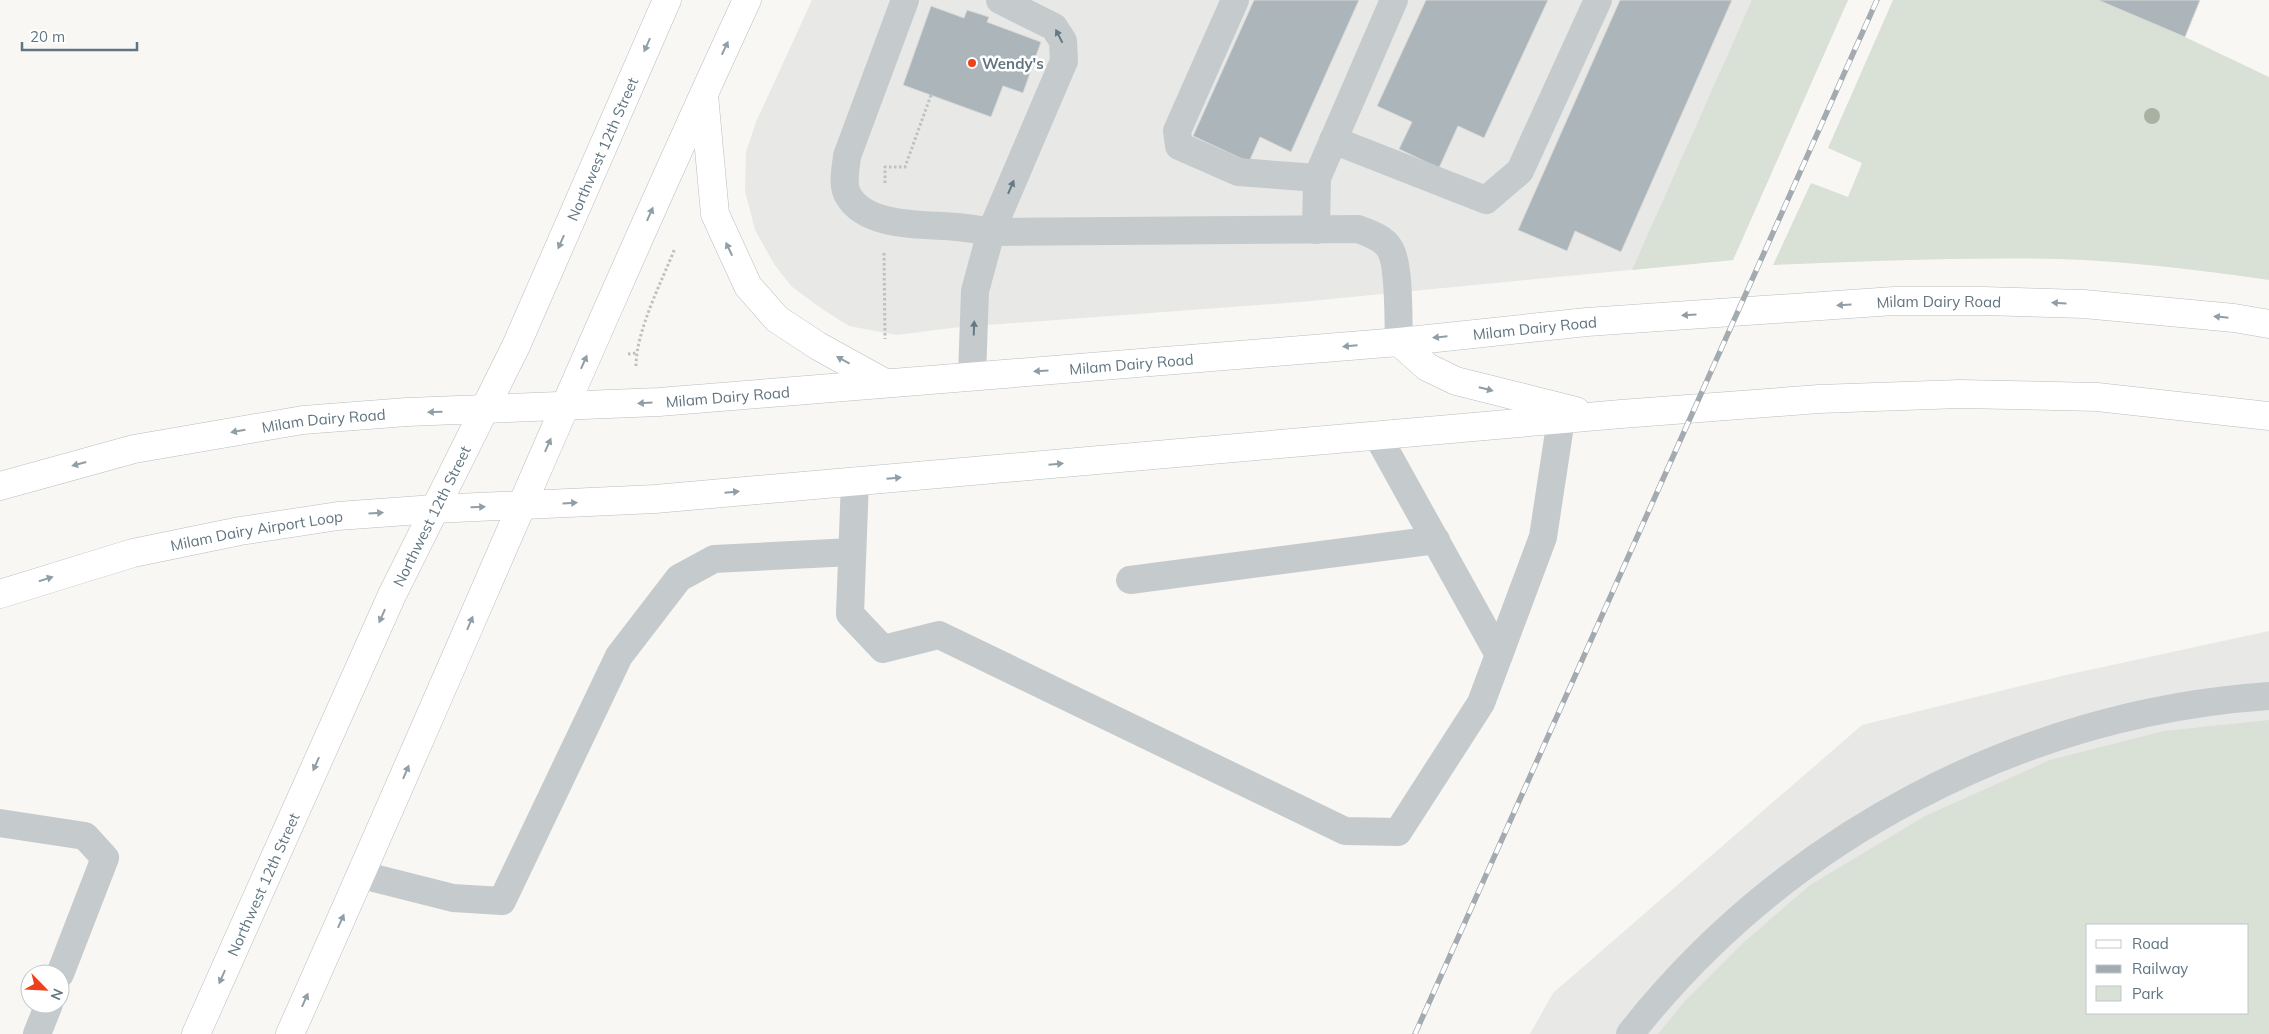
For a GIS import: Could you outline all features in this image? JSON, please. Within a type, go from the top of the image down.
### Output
[{"type":"main road","name":"Northwest 12th Street","points":[[196,1034],[392,595],[516,346],[667,0]]},
{"type":"main road","points":[[290,1034],[362,875],[564,407],[747,0]]},
{"type":"main road","points":[[704,93],[715,214],[748,286],[777,319],[818,346],[885,383]]},
{"type":"main road","name":"Milam Dairy Road","points":[[0,486],[134,449],[302,420],[407,412],[484,411],[659,402],[1399,342],[1586,322],[1894,301],[2034,301],[2195,314],[2269,324]]},
{"type":"main road","points":[[1399,342],[1427,367],[1456,381],[1596,416]]},
{"type":"main road","points":[[521,506],[656,499],[1560,419],[1828,399],[1960,394],[2097,398],[2269,416]]},
{"type":"main road","name":"Milam Dairy Airport Loop","points":[[0,594],[133,553],[198,539],[338,516],[434,509],[521,506]]},
{"type":"lane","points":[[905,0],[847,156],[844,178],[848,197],[865,212],[884,220],[992,232],[1358,229],[1376,236],[1390,249],[1396,271],[1399,342]]},
{"type":"lane","points":[[972,376],[975,292],[992,232],[1064,61],[1063,42],[1054,27],[1000,0]]},
{"type":"lane","points":[[1235,0],[1177,131],[1180,146],[1238,172],[1317,178]]},
{"type":"lane","points":[[1316,230],[1317,178],[1394,0]]},
{"type":"lane","points":[[1333,140],[1486,200],[1520,171],[1598,0]]},
{"type":"lane","points":[[856,481],[850,614],[883,649],[939,635],[1345,831],[1398,832],[1481,703],[1543,537],[1560,419]]},
{"type":"lane","points":[[1377,435],[1499,655]]},
{"type":"lane","points":[[1130,580],[1436,540]]},
{"type":"lane","points":[[362,875],[453,898],[502,901],[619,656],[679,578],[714,558],[852,552]]},
{"type":"lane","points":[[1630,1034],[1689,966],[1746,913],[1816,857],[1899,805],[1992,760],[2072,732],[2107,722],[2180,706],[2269,696]]},
{"type":"lane","points":[[0,823],[85,836],[105,858],[64,964]]},
{"type":"lane","points":[[37,1034],[45,1014]]},
{"type":"path","points":[[884,192],[885,167],[905,167],[931,95]]},
{"type":"path","points":[[636,366],[636,353],[678,241]]},
{"type":"path","points":[[884,248],[885,340]]},
{"type":"path","points":[[628,354],[636,353]]},
{"type":"shaded area","points":[[812,0],[1848,0],[1733,260],[1300,302],[960,327],[896,335],[849,326],[791,286],[774,264],[755,230],[745,191],[746,152],[756,122]]},
{"type":"shaded area","points":[[2269,631],[2269,1034],[1530,1034],[1553,993],[1862,725],[2066,675]]},
{"type":"green space","points":[[1752,0],[1848,0],[1733,260],[1632,270]]},
{"type":"green space","points":[[1893,0],[2098,0],[2185,37],[2269,77],[2269,280],[2164,266],[2058,259],[1951,259],[1773,265],[1811,183],[1848,197],[1862,163],[1828,148]]},
{"type":"green space","points":[[2269,720],[2269,1034],[1658,1034],[1684,1002],[1743,943],[1810,885],[1925,816],[2050,760],[2164,731]]},
{"type":"building","points":[[1254,0],[1359,0],[1291,152],[1260,137],[1249,162],[1193,136]]},
{"type":"building","points":[[1426,0],[1548,0],[1484,138],[1458,126],[1439,168],[1399,149],[1412,122],[1377,106]]},
{"type":"building","points":[[1620,0],[1732,0],[1621,252],[1575,231],[1567,251],[1518,230]]},
{"type":"building","points":[[2098,0],[2200,0],[2185,37]]},
{"type":"building","name":"Wendy's","points":[[931,6],[964,18],[967,10],[989,17],[987,22],[1041,42],[1023,93],[1003,86],[991,117],[903,85]]},
{"type":"railway","points":[[1415,1034],[1877,0]]},
{"type":"place","name":"Wendy's","points":[[972,63]]}]
